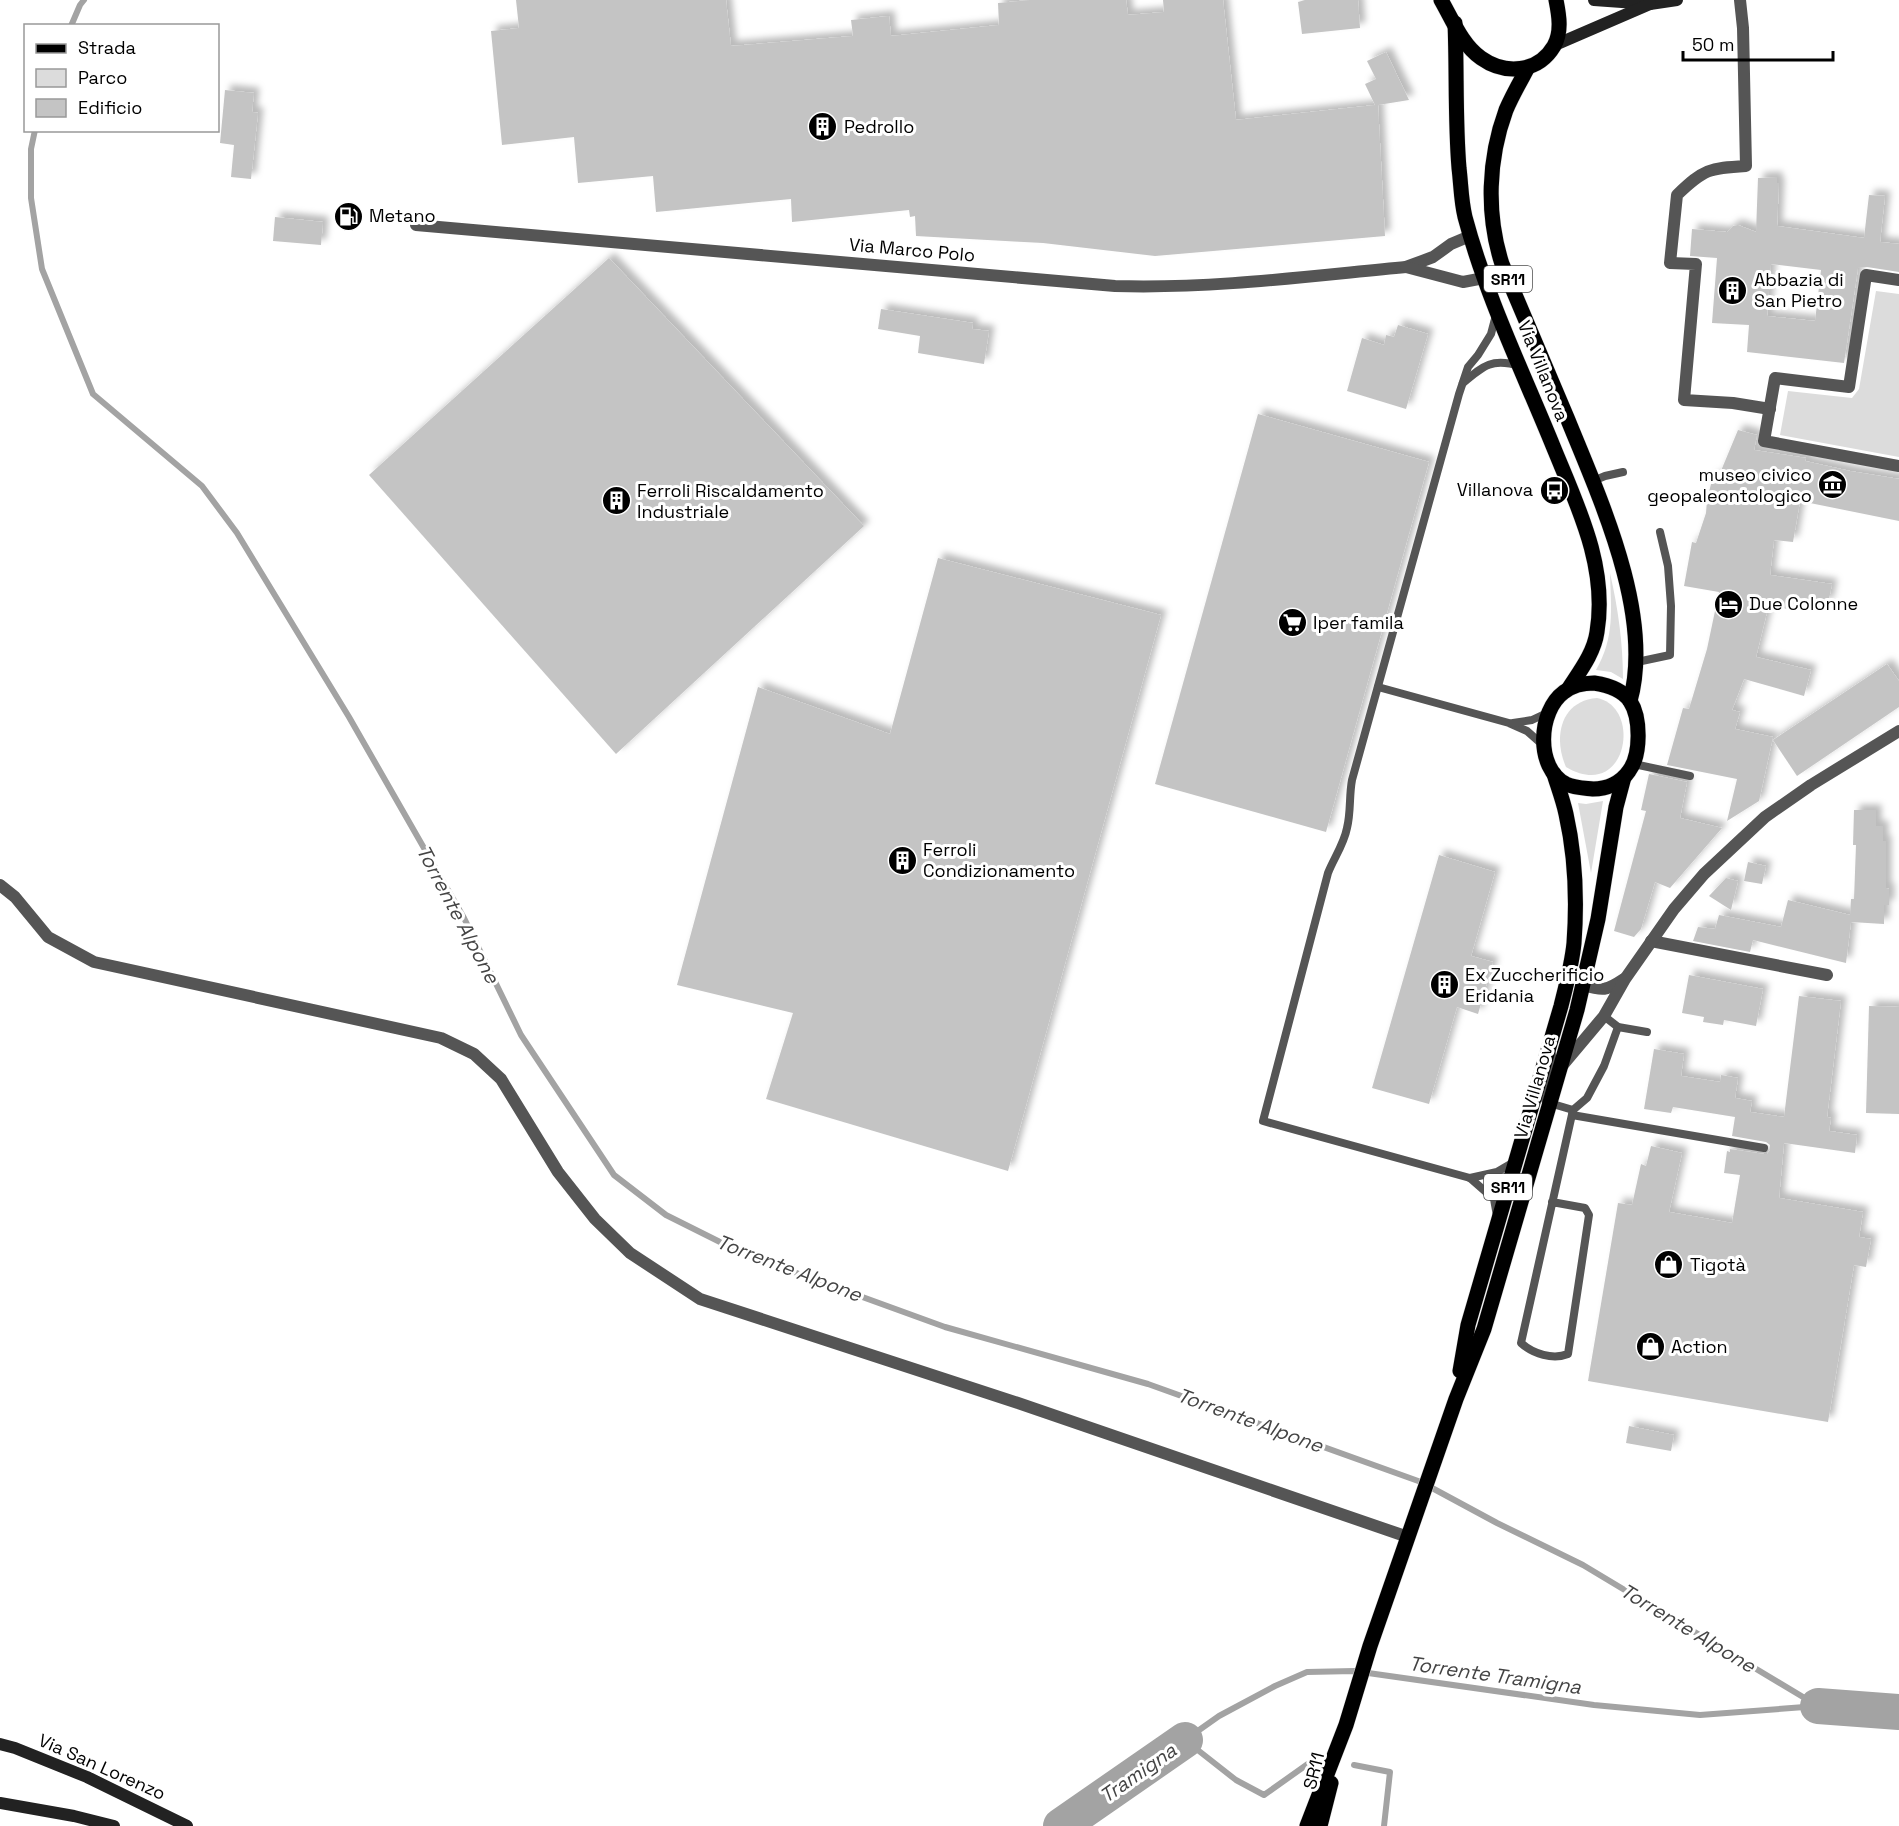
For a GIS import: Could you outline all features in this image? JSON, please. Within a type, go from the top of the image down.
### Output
[{"type":"main road","points":[[1441,0],[1467,45],[1482,59],[1512,70],[1527,69],[1542,60],[1555,45],[1559,29],[1556,0]]},
{"type":"main road","name":"Via Villanova","points":[[1455,23],[1456,129],[1464,213],[1484,278],[1572,491],[1593,549],[1596,564],[1600,601],[1597,634],[1594,645],[1569,688]]},
{"type":"main road","name":"Via Villanova","points":[[1527,69],[1507,109],[1500,130],[1494,159],[1491,212],[1493,229],[1502,264],[1604,507],[1624,569],[1637,662],[1630,701]]},
{"type":"main road","points":[[1569,688],[1585,683],[1608,686],[1622,692],[1630,701]]},
{"type":"main road","name":"SR11","points":[[1554,774],[1544,746],[1543,729],[1549,712],[1562,693],[1569,688]]},
{"type":"main road","name":"SR11","points":[[1624,777],[1634,764],[1637,746],[1637,724],[1630,701]]},
{"type":"main road","points":[[1554,774],[1565,783],[1580,788],[1597,789],[1606,788],[1624,777]]},
{"type":"main road","name":"Via Villanova","points":[[1456,1399],[1468,1325],[1569,976],[1574,942],[1572,850],[1566,813],[1554,774]]},
{"type":"main road","name":"Via Villanova","points":[[1408,1537],[1456,1399],[1484,1329],[1562,1066],[1598,919],[1616,807],[1624,777]]},
{"type":"main road","name":"SR11","points":[[1320,1826],[1346,1725],[1370,1646],[1408,1537]]},
{"type":"main road","points":[[1306,1826],[1346,1725]]},
{"type":"main road","points":[[1329,1826],[1333,1778]]},
{"type":"street","points":[[1593,0],[1650,4],[1677,0]]},
{"type":"street","points":[[1740,0],[1743,28],[1746,166],[1717,168],[1697,176],[1677,195],[1670,263],[1696,264],[1684,400],[1733,403],[1770,409]]},
{"type":"street","points":[[1555,45],[1650,4]]},
{"type":"street","name":"Via Marco Polo","points":[[416,225],[1115,286],[1188,286],[1406,267],[1433,257],[1451,243],[1470,236]]},
{"type":"street","name":"Via Marco Polo","points":[[1406,267],[1463,282],[1484,278]]},
{"type":"street","points":[[1899,280],[1866,275],[1849,387],[1775,378],[1764,441],[1899,466]]},
{"type":"street","points":[[1562,1066],[1604,1016],[1625,979],[1651,941],[1674,909],[1704,874],[1766,817],[1810,785],[1899,731]]},
{"type":"street","points":[[0,885],[15,897],[48,937],[94,962],[441,1038],[474,1054],[501,1079],[558,1172],[595,1219],[630,1253],[700,1299],[1018,1403],[1408,1537]]},
{"type":"street","points":[[1651,941],[1827,975]]},
{"type":"street","points":[[1583,985],[1602,990],[1625,979]]},
{"type":"street","points":[[0,1740],[15,1748]]},
{"type":"street","name":"Via San Lorenzo","points":[[0,1744],[87,1777],[188,1826]]},
{"type":"street","points":[[0,1803],[74,1816],[114,1826]]},
{"type":"lane","points":[[1497,310],[1491,334],[1468,367],[1462,383],[1352,780],[1348,826],[1328,873],[1263,1121],[1470,1178],[1494,1199],[1498,1225]]},
{"type":"lane","points":[[1462,383],[1484,365],[1502,361],[1520,366]]},
{"type":"lane","points":[[1593,482],[1605,476],[1623,472]]},
{"type":"lane","points":[[1637,662],[1670,655],[1671,606],[1660,532]]},
{"type":"lane","points":[[1378,687],[1509,723],[1527,731],[1544,746]]},
{"type":"lane","points":[[1509,723],[1532,720],[1549,712]]},
{"type":"lane","points":[[1634,764],[1690,776]]},
{"type":"lane","points":[[1604,1016],[1618,1026],[1647,1032]]},
{"type":"lane","points":[[1552,1202],[1585,1208],[1589,1215],[1568,1354],[1559,1358],[1529,1351],[1521,1343],[1552,1202],[1572,1112],[1587,1098],[1604,1066],[1618,1026]]},
{"type":"lane","points":[[1549,1045],[1553,1061],[1544,1098],[1546,1102],[1572,1112],[1764,1148]]},
{"type":"lane","points":[[1470,1178],[1497,1172],[1516,1161]]},
{"type":"green space","points":[[1876,291],[1899,294],[1899,457],[1780,435],[1788,391],[1852,398],[1859,389]]},
{"type":"green space","points":[[1610,573],[1619,626],[1623,679],[1611,672],[1596,670],[1609,635]]},
{"type":"green space","points":[[1597,698],[1611,705],[1620,718],[1623,733],[1622,749],[1615,763],[1603,773],[1587,775],[1566,767],[1562,756],[1560,733],[1568,714],[1575,706]]},
{"type":"green space","points":[[1603,801],[1591,873],[1578,803]]},
{"type":"building","name":"Pedrollo","points":[[516,0],[726,0],[731,46],[853,36],[851,20],[889,16],[891,36],[999,25],[998,3],[1030,0],[1126,0],[1128,15],[1164,12],[1163,0],[1223,0],[1236,120],[1375,105],[1365,84],[1376,79],[1367,61],[1386,52],[1409,100],[1378,105],[1385,236],[1155,256],[1043,243],[916,236],[915,216],[910,217],[909,210],[792,222],[791,199],[656,212],[653,176],[578,183],[574,137],[502,145],[491,31],[519,28]]},
{"type":"building","points":[[1358,0],[1360,28],[1302,34],[1298,2]]},
{"type":"building","points":[[225,90],[254,93],[252,112],[258,113],[251,179],[231,177],[234,145],[220,143]]},
{"type":"building","points":[[1777,177],[1777,183],[1779,183],[1777,226],[1864,238],[1869,195],[1885,196],[1880,242],[1899,244],[1899,272],[1867,267],[1858,268],[1844,363],[1747,352],[1749,325],[1712,323],[1717,258],[1690,256],[1692,229],[1727,232],[1733,226],[1738,225],[1756,232],[1758,178]],"holes":[[[1771,264],[1821,270],[1815,321],[1767,316]]]},
{"type":"building","points":[[275,217],[323,222],[321,245],[273,241]]},
{"type":"building","name":"Ferroli Riscaldamento Industriale","points":[[609,258],[864,526],[616,754],[369,475]]},
{"type":"building","points":[[881,309],[973,323],[972,329],[989,331],[984,364],[918,353],[920,336],[878,329]]},
{"type":"building","points":[[1398,325],[1428,334],[1406,409],[1347,391],[1362,338],[1384,345],[1386,335],[1394,337]]},
{"type":"building","points":[[1258,414],[1429,462],[1326,832],[1155,784]]},
{"type":"building","points":[[1738,430],[1757,435],[1754,450],[1806,458],[1805,461],[1899,479],[1899,521],[1800,501],[1793,542],[1774,540],[1770,575],[1832,584],[1828,604],[1790,596],[1787,609],[1769,604],[1756,657],[1811,670],[1804,696],[1744,679],[1732,710],[1740,712],[1735,729],[1773,737],[1759,801],[1727,821],[1737,779],[1667,765],[1683,708],[1689,709],[1707,649],[1719,592],[1684,586],[1692,542],[1696,543],[1706,513],[1713,476],[1718,478]]},
{"type":"building","name":"Ferroli Condizionamento","points":[[938,558],[1161,615],[1008,1171],[766,1099],[793,1013],[677,985],[758,687],[890,734]]},
{"type":"building","points":[[1887,664],[1899,681],[1899,707],[1797,776],[1773,740]]},
{"type":"building","points":[[1649,774],[1687,782],[1680,818],[1722,828],[1670,888],[1655,882],[1641,929],[1634,937],[1614,931],[1646,811],[1641,810]]},
{"type":"building","points":[[1854,810],[1876,810],[1876,826],[1883,826],[1883,841],[1886,841],[1886,888],[1889,889],[1889,905],[1884,905],[1884,924],[1851,922],[1846,963],[1753,940],[1750,952],[1693,941],[1698,927],[1715,929],[1719,915],[1781,927],[1788,900],[1850,915],[1851,899],[1854,899],[1856,845],[1853,845]]},
{"type":"building","name":"Ex Zuccherificio Eridania","points":[[1439,855],[1495,872],[1471,956],[1493,962],[1478,1014],[1457,1007],[1429,1104],[1372,1088]]},
{"type":"building","points":[[1748,862],[1766,866],[1762,884],[1744,881]]},
{"type":"building","points":[[1726,878],[1738,881],[1731,910],[1709,896]]},
{"type":"building","points":[[1689,975],[1763,989],[1756,1026],[1724,1020],[1723,1025],[1703,1022],[1704,1017],[1682,1013]]},
{"type":"building","points":[[1799,996],[1841,1001],[1827,1117],[1831,1118],[1829,1131],[1857,1135],[1855,1153],[1784,1143],[1779,1198],[1863,1212],[1859,1237],[1871,1239],[1866,1267],[1854,1265],[1828,1422],[1588,1381],[1618,1203],[1632,1205],[1641,1164],[1646,1166],[1651,1146],[1682,1153],[1669,1212],[1732,1223],[1740,1175],[1724,1173],[1727,1151],[1730,1152],[1730,1149],[1767,1154],[1770,1150],[1770,1145],[1766,1142],[1732,1136],[1735,1117],[1673,1107],[1671,1113],[1644,1109],[1654,1049],[1684,1054],[1681,1076],[1720,1082],[1721,1075],[1738,1078],[1735,1098],[1752,1101],[1750,1112],[1784,1117]]},
{"type":"building","points":[[1869,1006],[1899,1007],[1899,1114],[1866,1113]]},
{"type":"building","points":[[1629,1426],[1674,1435],[1671,1451],[1626,1443]]},
{"type":"waterway","name":"Torrente Alpone","points":[[72,24],[84,0]]},
{"type":"waterway","name":"Torrente Alpone","points":[[35,132],[31,149],[31,198],[42,269],[93,394],[202,486],[237,533],[349,717],[464,918],[521,1035],[614,1175],[666,1215],[744,1254],[945,1327],[1148,1384],[1421,1482],[1497,1523],[1583,1565],[1818,1706]]},
{"type":"waterway","name":"Torrente Tramigna","points":[[1312,1761],[1264,1795],[1236,1780],[1185,1740],[1219,1716],[1307,1672],[1354,1671],[1594,1705],[1700,1715],[1818,1706]]},
{"type":"waterway","name":"Torrente Alpone","points":[[1818,1706],[1899,1712]]},
{"type":"waterway","name":"Tramigna","points":[[1061,1826],[1185,1740]]},
{"type":"waterway","points":[[1354,1765],[1390,1772],[1384,1826]]},
{"type":"place","name":"Pedrollo","points":[[823,127]]},
{"type":"place","name":"Metano","points":[[348,216]]},
{"type":"place","name":"Abbazia di San Pietro","points":[[1733,290]]},
{"type":"place","name":"museo civico geopaleontologico","points":[[1833,485]]},
{"type":"place","name":"Villanova","points":[[1554,490]]},
{"type":"place","name":"Ferroli Riscaldamento Industriale","points":[[616,501]]},
{"type":"place","name":"Due Colonne","points":[[1728,604]]},
{"type":"place","name":"Iper famila","points":[[1292,623]]},
{"type":"place","name":"Ferroli Condizionamento","points":[[902,860]]},
{"type":"place","name":"Ex Zuccherificio Eridania","points":[[1444,985]]},
{"type":"place","name":"Tigotà","points":[[1669,1265]]},
{"type":"place","name":"Action","points":[[1650,1347]]}]
